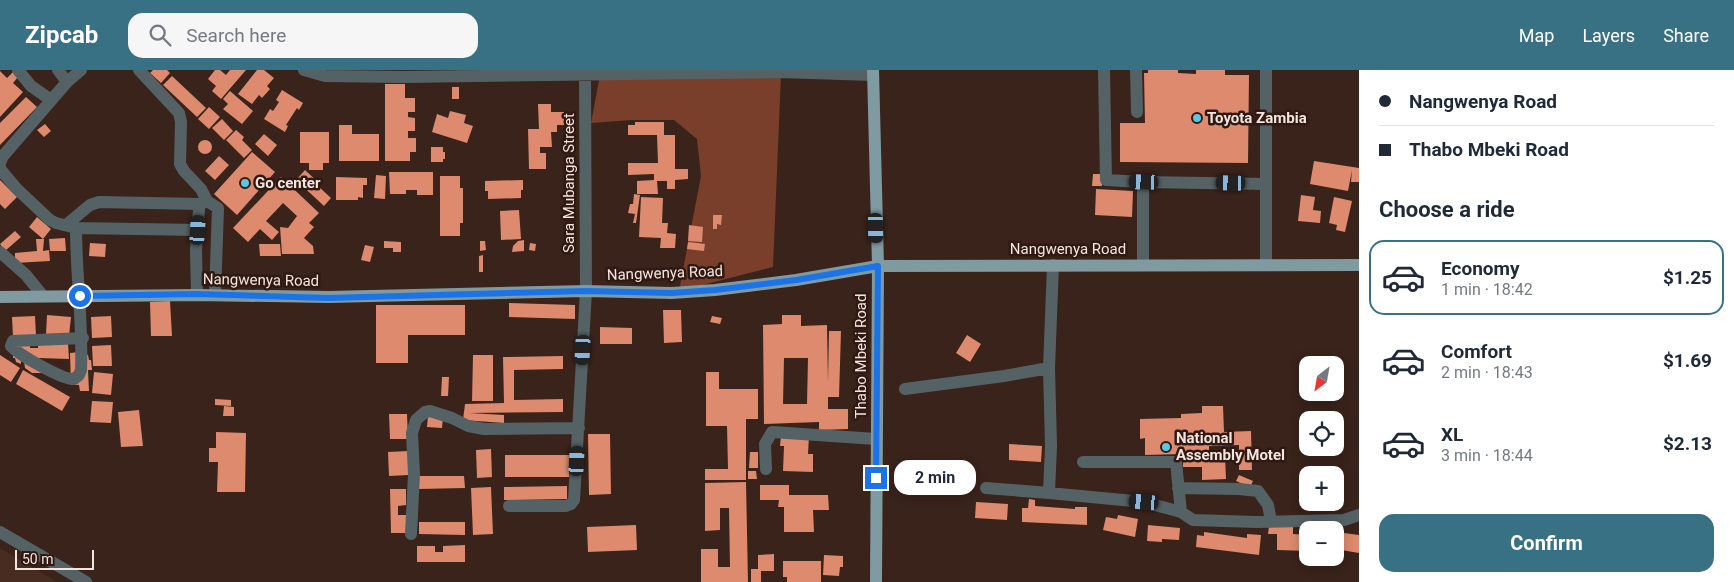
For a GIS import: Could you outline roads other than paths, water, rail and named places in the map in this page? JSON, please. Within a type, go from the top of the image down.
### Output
[{"type":"main road","name":"Thabo Mbeki Road","points":[[873,73],[878,266],[876,582]]},
{"type":"main road","name":"Nangwenya Road","points":[[0,297],[196,294],[328,298],[586,291],[672,293],[796,280],[878,266],[1359,265]]},
{"type":"street","points":[[18,70],[31,86],[51,100]]},
{"type":"street","points":[[58,70],[67,82]]},
{"type":"street","points":[[81,70],[67,82],[3,156],[0,165],[1,170],[16,189],[50,220],[71,226],[198,230]]},
{"type":"street","points":[[139,70],[179,113],[181,122],[180,164],[201,189],[203,203],[198,230],[196,294]]},
{"type":"street","points":[[304,70],[324,76],[404,77],[780,72],[873,73]]},
{"type":"street","points":[[1104,70],[1106,180],[1266,184]]},
{"type":"street","points":[[1136,70],[1137,112]]},
{"type":"street","points":[[1266,70],[1266,265]]},
{"type":"street","name":"Sara Mubanga Street","points":[[509,506],[566,506],[574,500],[586,291],[585,74]]},
{"type":"street","points":[[1143,265],[1144,182]]},
{"type":"street","points":[[71,226],[90,205],[99,202],[203,203],[216,206],[218,212],[215,295]]},
{"type":"street","points":[[71,226],[76,251],[80,296],[82,338],[81,370],[77,377],[70,380],[57,375],[10,346],[13,341],[82,338]]},
{"type":"street","points":[[0,252],[26,275],[44,296]]},
{"type":"street","points":[[1049,493],[1051,446],[1049,368],[1053,265]]},
{"type":"street","points":[[905,389],[1049,368]]},
{"type":"street","points":[[411,534],[414,474],[412,432],[416,420],[425,412],[430,411],[452,418],[468,426],[484,429],[579,428]]},
{"type":"street","points":[[766,469],[764,444],[772,432],[876,439]]},
{"type":"street","points":[[1083,462],[1176,462],[1181,512]]},
{"type":"street","points":[[986,488],[1144,502],[1181,512],[1193,520],[1344,520],[1359,515]]},
{"type":"street","points":[[1178,488],[1239,489],[1258,492],[1268,505],[1271,521]]},
{"type":"street","points":[[0,532],[86,582]]},
{"type":"place","name":"Toyota Zambia","points":[[1197,118]]},
{"type":"place","name":"Go center","points":[[245,183]]},
{"type":"place","name":"National Assembly Motel","points":[[1166,447]]}]
